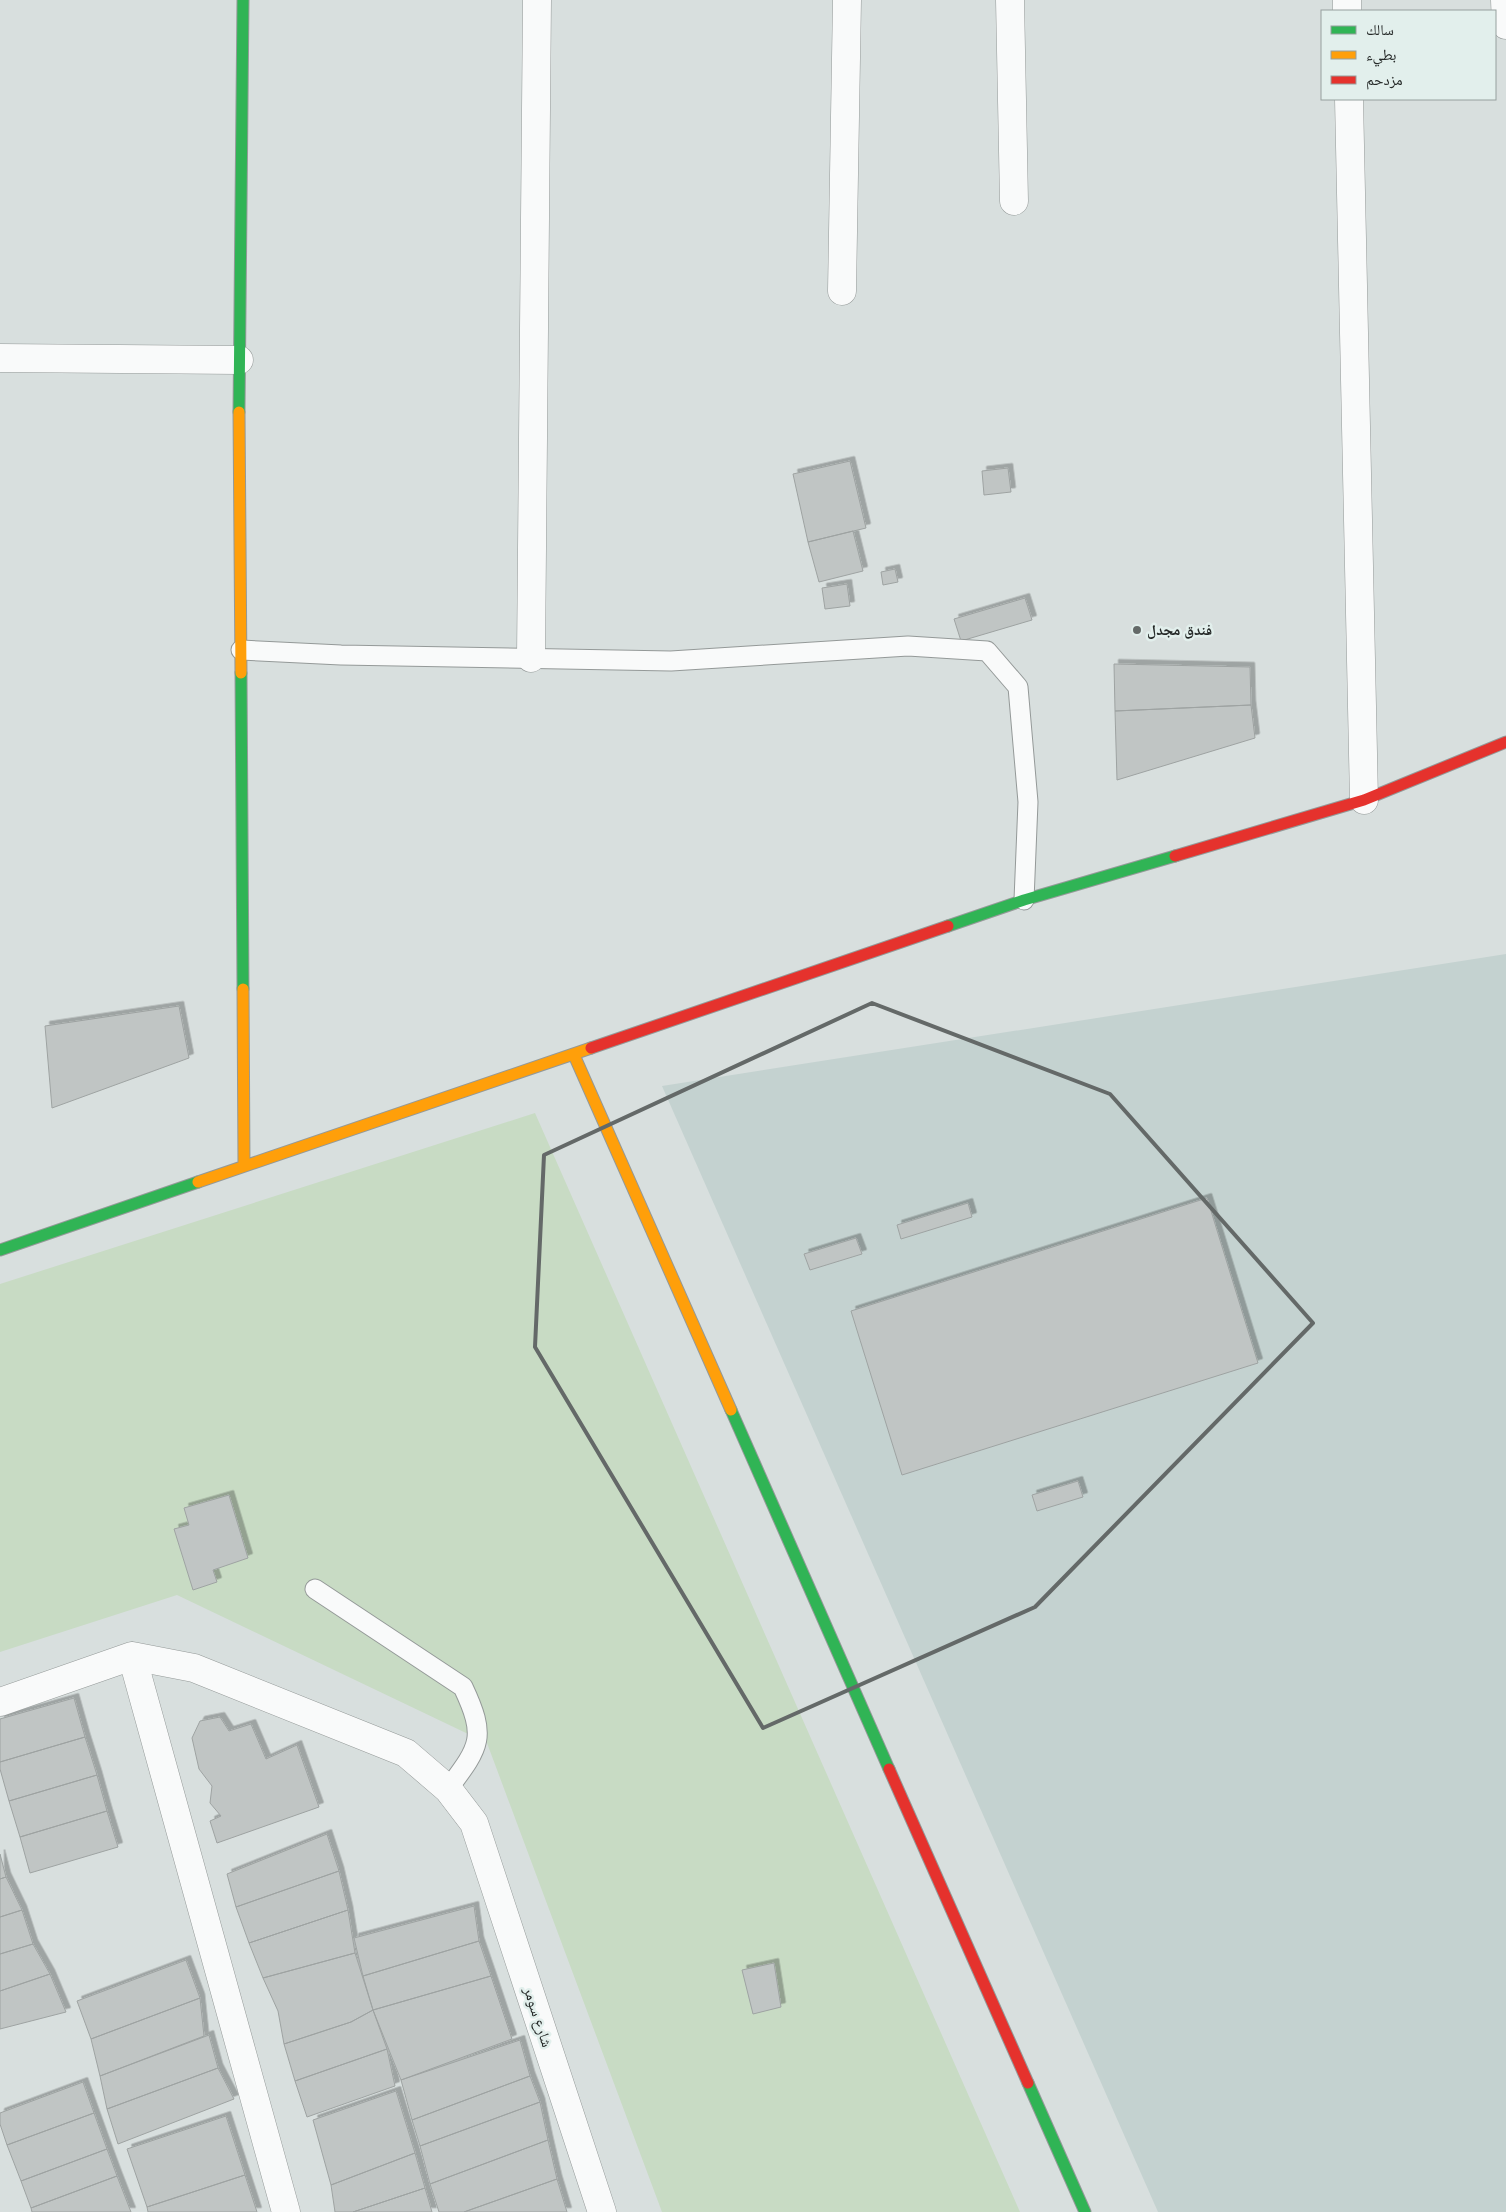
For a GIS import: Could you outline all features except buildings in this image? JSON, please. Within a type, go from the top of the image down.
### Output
[{"type":"street","points":[[243,0],[239,360],[244,1166]]},
{"type":"street","points":[[531,658],[537,0]]},
{"type":"street","points":[[842,291],[847,0]]},
{"type":"street","points":[[1010,0],[1014,201]]},
{"type":"street","points":[[1505,0],[1506,25]]},
{"type":"street","points":[[1349,100],[1364,800]]},
{"type":"street","points":[[0,358],[239,360]]},
{"type":"street","points":[[0,1250],[1024,900],[1364,800],[1506,742]]},
{"type":"street","points":[[574,1055],[1084,2212]]},
{"type":"street","points":[[0,1702],[132,1656],[286,2212]]},
{"type":"street","name":"شارع سومر","points":[[132,1656],[194,1668],[406,1753],[448,1789],[474,1823],[602,2212]]},
{"type":"lane","points":[[241,650],[671,661],[908,646],[987,651],[1018,687],[1028,802],[1024,900]]},
{"type":"lane","points":[[315,1589],[462,1687],[474,1711],[479,1731],[472,1756],[448,1789]]},
{"type":"highlighted area","points":[[872,1003],[1110,1094],[1313,1323],[1035,1607],[763,1728],[535,1347],[544,1155]]},
{"type":"shaded area","points":[[1506,954],[1506,2212],[1158,2212],[662,1086]]},
{"type":"green space","points":[[535,1113],[1020,2212],[662,2212],[487,1743],[177,1595],[0,1652],[0,1284]]},
{"type":"traffic: fast","points":[[239,412],[243,0]]},
{"type":"traffic: fast","points":[[241,673],[243,989]]},
{"type":"traffic: fast","points":[[948,926],[1024,900],[1175,856]]},
{"type":"traffic: fast","points":[[0,1250],[198,1182]]},
{"type":"traffic: fast","points":[[731,1410],[889,1769]]},
{"type":"traffic: fast","points":[[1028,2083],[1085,2212]]},
{"type":"traffic: slow","points":[[239,412],[241,673]]},
{"type":"traffic: slow","points":[[243,989],[244,1166]]},
{"type":"traffic: slow","points":[[198,1182],[591,1048]]},
{"type":"traffic: slow","points":[[574,1055],[731,1410]]},
{"type":"traffic: jam","points":[[1175,856],[1364,800],[1506,742]]},
{"type":"traffic: jam","points":[[591,1048],[948,926]]},
{"type":"traffic: jam","points":[[889,1769],[1028,2083]]},
{"type":"place","name":"فندق مجدل","points":[[1137,630]]}]
